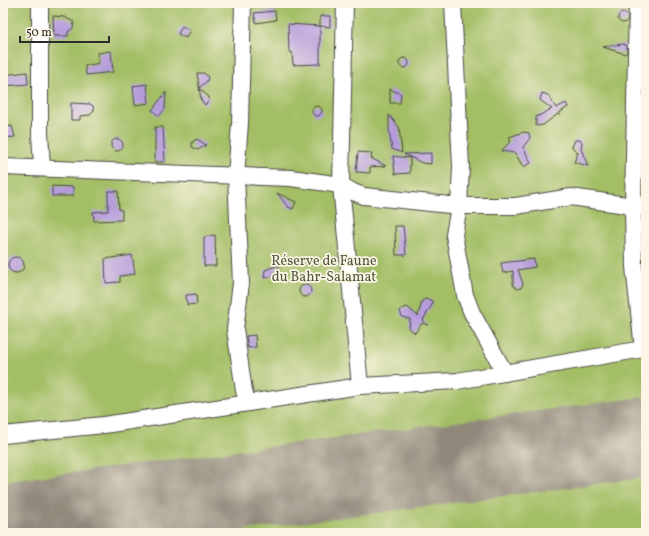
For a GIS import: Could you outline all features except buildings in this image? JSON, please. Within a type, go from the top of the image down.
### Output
[{"type":"street","points":[[40,3],[40,132],[42,168]]},
{"type":"street","points":[[243,3],[240,123],[236,177],[241,283],[235,328],[244,391],[248,403]]},
{"type":"street","points":[[345,3],[341,185],[360,386]]},
{"type":"street","points":[[453,3],[460,167],[459,206],[454,235],[465,295],[472,313],[505,373]]},
{"type":"street","points":[[3,435],[104,425],[360,386],[457,381],[643,349],[634,267],[639,207],[637,3]]},
{"type":"street","points":[[3,167],[291,178],[341,185],[364,196],[459,206],[516,206],[572,197],[639,207]]},
{"type":"green space","name":"Réserve de Faune du Bahr-Salamat","points":[[3,3],[646,3],[646,533],[3,533]]},
{"type":"runway","points":[[3,522],[646,437]]}]
